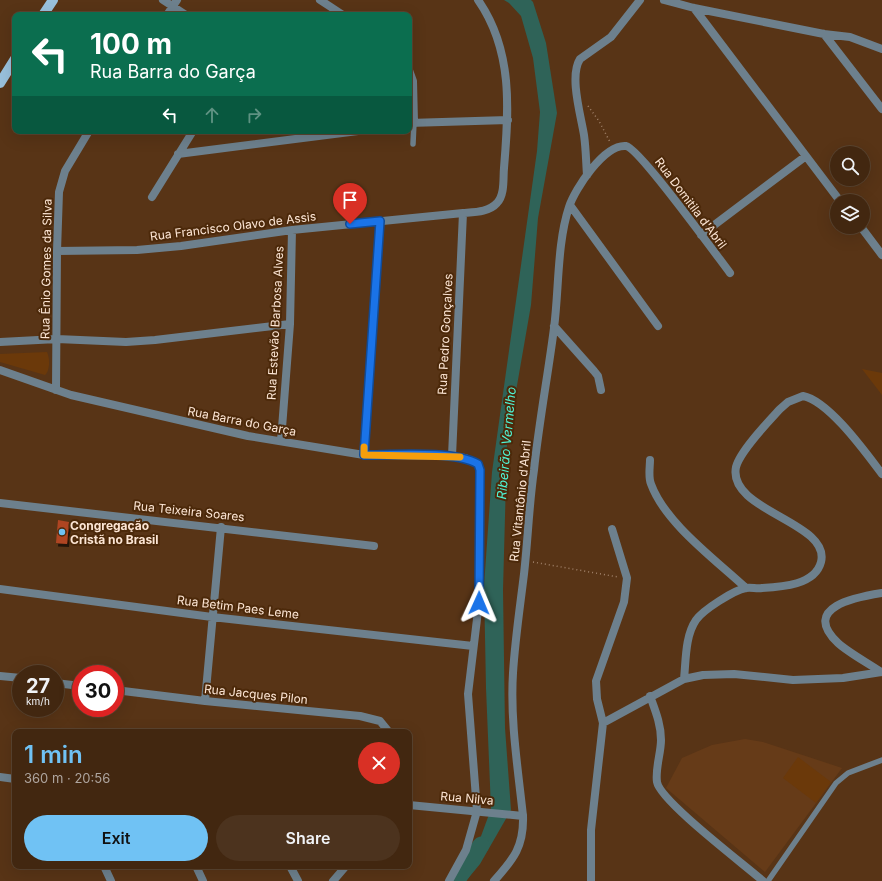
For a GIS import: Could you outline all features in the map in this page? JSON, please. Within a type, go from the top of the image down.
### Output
[{"type":"main road","points":[[45,12],[53,0]]},
{"type":"main road","points":[[0,83],[12,64]]},
{"type":"street","points":[[163,0],[175,3],[183,12]]},
{"type":"street","points":[[320,0],[338,12]]},
{"type":"street","points":[[412,123],[508,120],[504,59],[491,21],[478,0]]},
{"type":"street","points":[[587,176],[584,136],[576,86],[577,64],[580,59],[611,37],[640,0]]},
{"type":"street","points":[[664,0],[694,8],[824,34],[850,37],[882,49]]},
{"type":"street","points":[[169,12],[175,3]]},
{"type":"street","points":[[694,8],[835,194]]},
{"type":"street","points":[[824,34],[882,109]]},
{"type":"street","points":[[412,78],[412,102]]},
{"type":"street","name":"Rua Francisco Olavo de Assis","points":[[57,251],[137,250],[181,246],[292,230],[484,211],[496,205],[501,196],[508,120]]},
{"type":"street","name":"Rua Ênio Gomes da Silva","points":[[56,390],[59,192],[62,179],[87,134]]},
{"type":"street","points":[[152,197],[191,134]]},
{"type":"street","points":[[178,154],[320,134]]},
{"type":"street","name":"Rua Domitila d'Abril","points":[[614,149],[623,146],[631,148],[648,166],[730,273]]},
{"type":"street","name":"Rua Vitantônio d'Abril","points":[[494,881],[517,851],[521,842],[523,816],[515,736],[513,674],[534,470],[554,326],[559,267],[566,218],[570,204],[587,176],[602,158],[614,149]]},
{"type":"street","points":[[700,235],[806,156]]},
{"type":"street","points":[[570,204],[658,326]]},
{"type":"street","name":"Rua Pedro Gonçalves","points":[[452,456],[463,213]]},
{"type":"street","points":[[364,455],[380,221]]},
{"type":"street","name":"Rua Estevão Barbosa Alves","points":[[281,441],[290,324],[292,230]]},
{"type":"street","points":[[866,234],[882,255]]},
{"type":"street","points":[[0,342],[57,339],[126,342],[290,324]]},
{"type":"street","points":[[554,326],[598,376],[601,390]]},
{"type":"street","name":"Rua Barra do Garça","points":[[0,370],[56,390],[240,434],[364,455],[452,456],[474,461],[478,464],[480,470],[480,594],[479,612],[473,646]]},
{"type":"street","points":[[684,679],[690,632],[696,620],[704,611],[719,601],[746,588],[762,588],[806,580],[818,570],[821,561],[821,551],[817,544],[790,522],[747,495],[740,485],[736,474],[739,460],[772,418],[788,402],[803,396],[809,397],[822,405],[846,430],[882,474]]},
{"type":"street","points":[[650,460],[651,484],[665,509],[678,524],[746,588]]},
{"type":"street","name":"Rua Teixeira Soares","points":[[0,503],[221,527],[374,546]]},
{"type":"street","points":[[205,701],[221,527]]},
{"type":"street","points":[[591,881],[591,830],[603,722],[597,699],[596,681],[624,602],[627,578],[612,529]]},
{"type":"street","name":"Rua Betim Paes Leme","points":[[0,590],[212,617],[473,646]]},
{"type":"street","points":[[882,593],[845,600],[834,606],[828,614],[826,624],[829,634],[839,644],[882,672]]},
{"type":"street","points":[[449,881],[466,850],[480,811],[468,694],[473,646]]},
{"type":"street","points":[[603,722],[684,679],[717,674],[793,680],[819,680],[882,672]]},
{"type":"street","points":[[0,676],[12,677]]},
{"type":"street","name":"Rua Jacques Pilon","points":[[124,691],[205,701],[360,716],[380,722],[386,729]]},
{"type":"street","points":[[650,696],[659,724],[661,738],[657,776],[657,783],[660,789],[674,805],[763,881]]},
{"type":"street","points":[[0,777],[12,779]]},
{"type":"street","name":"Rua Nilva","points":[[412,805],[523,816]]},
{"type":"street","points":[[105,869],[111,881]]},
{"type":"street","points":[[198,869],[204,881]]},
{"type":"street","points":[[292,869],[298,881]]},
{"type":"street","points":[[332,881],[343,869]]},
{"type":"lane","points":[[412,134],[413,144]]},
{"type":"lane","points":[[768,881],[836,783],[848,773],[882,760]]},
{"type":"path","points":[[587,105],[599,121],[614,149]]},
{"type":"path","points":[[525,561],[627,578]]},
{"type":"shaded area","points":[[47,352],[49,364],[48,371],[45,375],[0,362],[0,354]]},
{"type":"shaded area","points":[[862,369],[882,373],[882,395]]},
{"type":"shaded area","points":[[745,739],[763,742],[842,768],[765,872],[666,788],[682,758],[712,745]]},
{"type":"shaded area","points":[[798,757],[831,782],[816,803],[783,778]]},
{"type":"water","name":"Ribeirão Vermelho","points":[[504,0],[531,0],[533,2],[546,43],[557,113],[538,218],[531,305],[507,443],[503,590],[505,728],[511,810],[480,864],[466,881],[458,881],[477,847],[491,809],[486,688],[484,586],[492,472],[537,151],[540,112],[533,58],[521,16],[509,3]]},
{"type":"building","name":"Congregação Cristã no Brasil","points":[[58,520],[69,522],[67,544],[56,543]]},
{"type":"waterway","name":"Ribeirão Vermelho","points":[[456,881],[481,845]]},
{"type":"slow traffic","points":[[364,447],[364,455],[460,457]]},
{"type":"place","name":"Congregação Cristã no Brasil","points":[[62,532]]},
{"type":"route","points":[[350,224],[380,221],[364,455],[452,456],[465,458],[478,464],[480,467],[479,603]]}]
